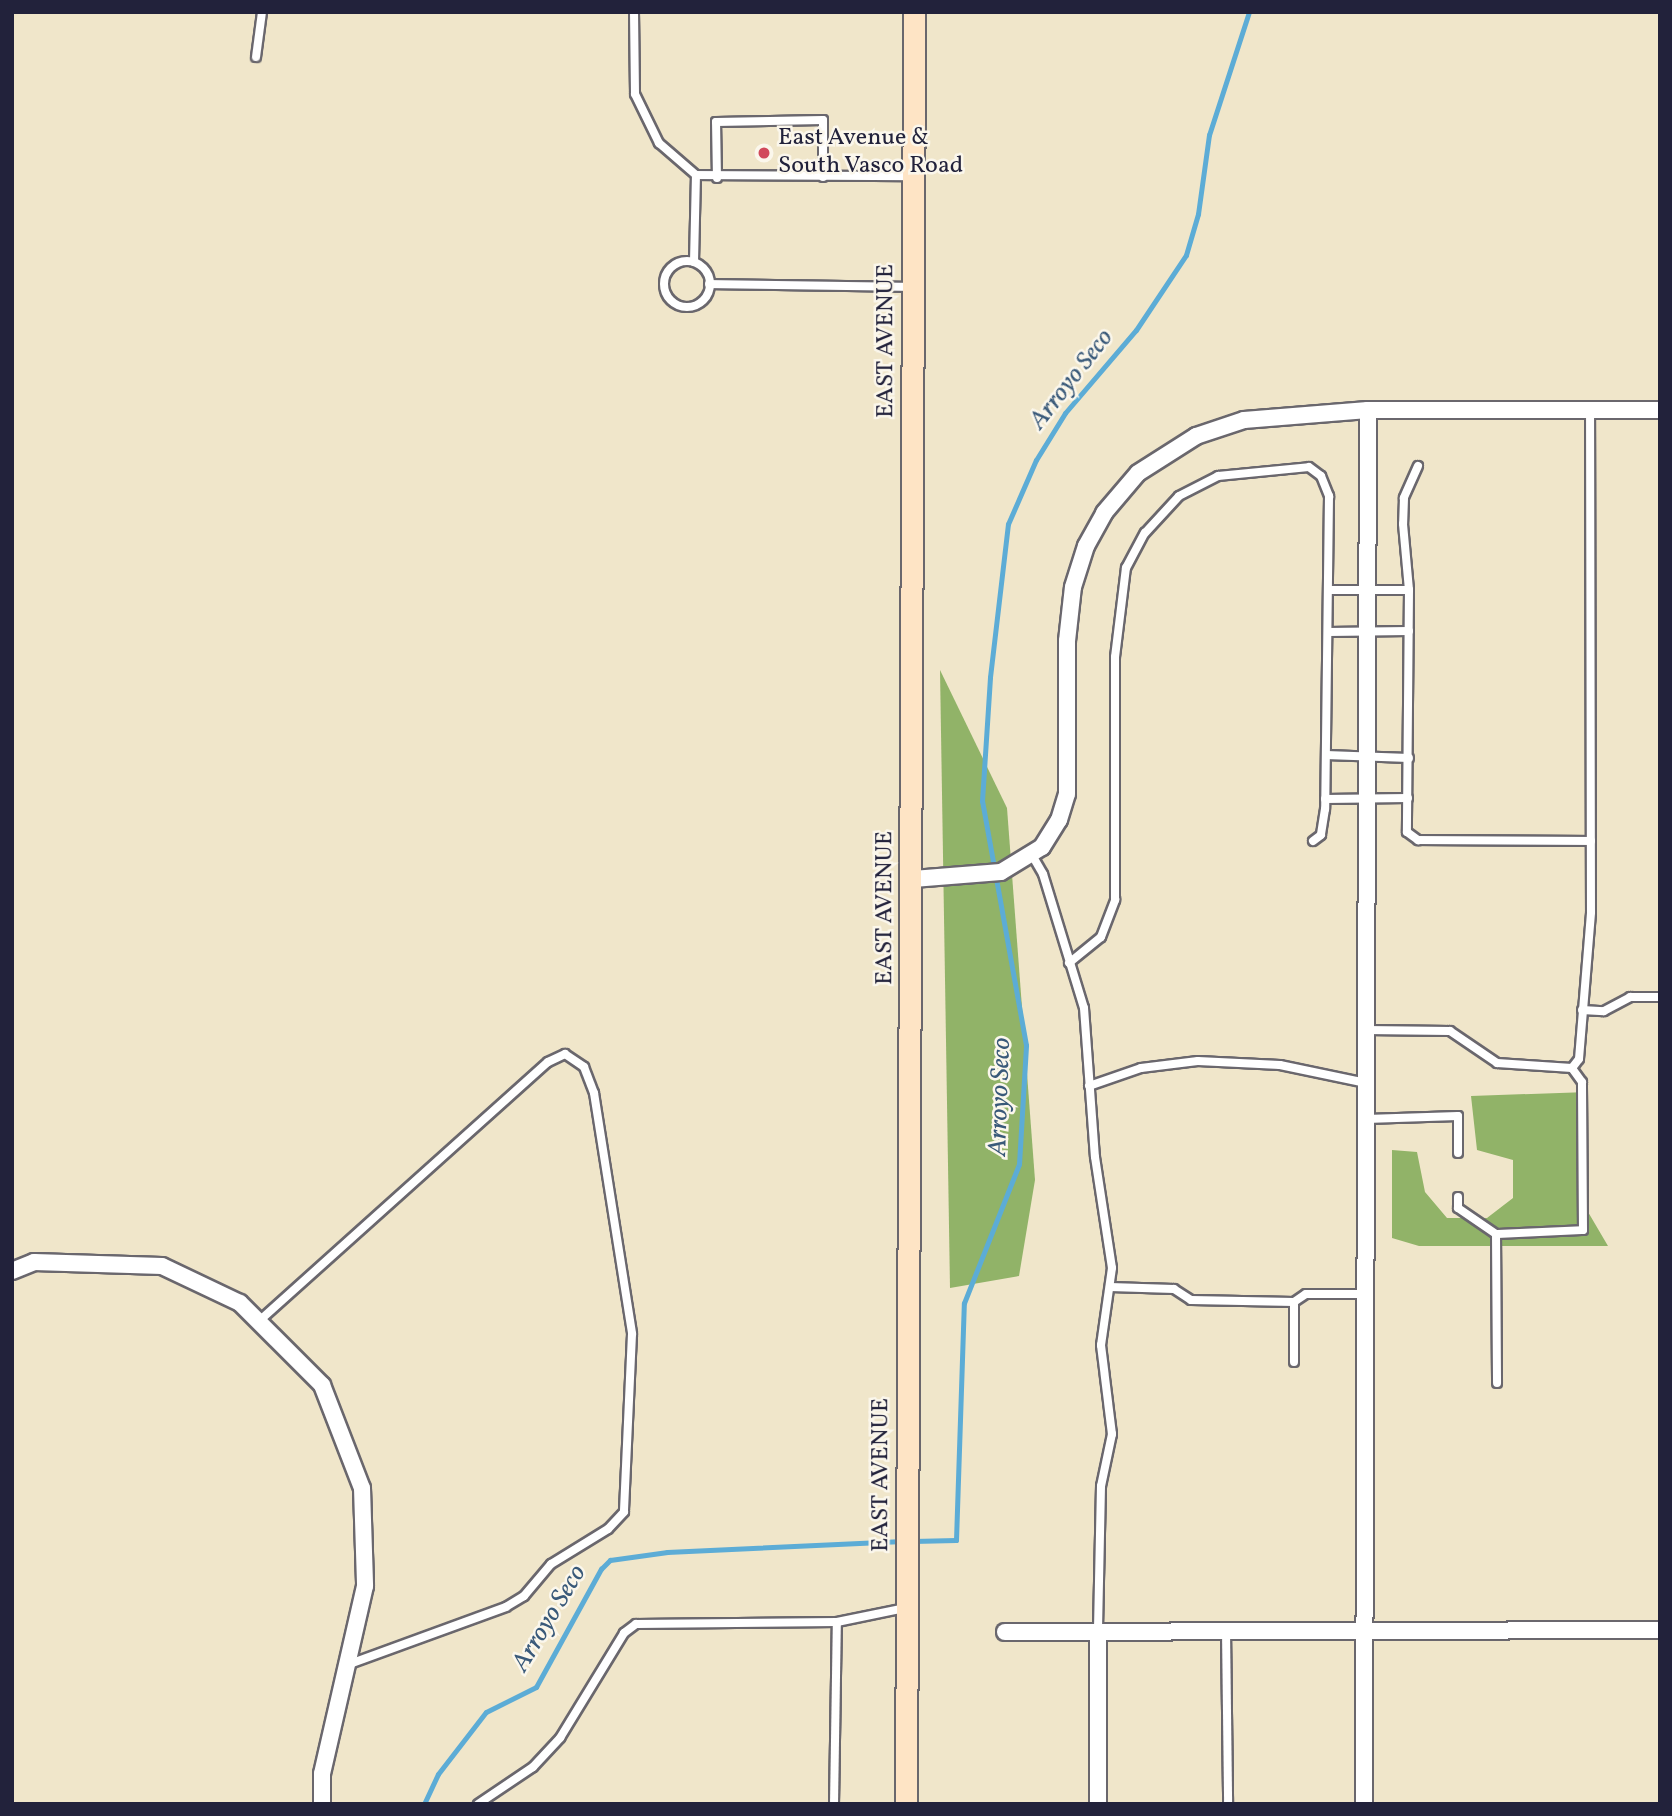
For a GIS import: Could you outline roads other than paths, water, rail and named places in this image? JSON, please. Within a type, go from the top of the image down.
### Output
[{"type":"street","name":"EAST AVENUE","points":[[906,1804],[913,879],[914,12]]},
{"type":"street","points":[[913,879],[1001,872],[1032,855],[1059,820],[1067,794],[1067,641],[1073,587],[1086,546],[1104,513],[1138,473],[1196,436],[1244,420],[1368,410],[1660,410]]},
{"type":"street","points":[[1364,1804],[1368,410]]},
{"type":"street","points":[[12,1271],[34,1262],[162,1266],[240,1303],[322,1385],[362,1488],[365,1586],[322,1774],[322,1804]]},
{"type":"street","points":[[1005,1632],[1660,1630]]},
{"type":"street","points":[[1098,1631],[1098,1804]]},
{"type":"lane","points":[[256,57],[262,12]]},
{"type":"lane","points":[[634,12],[635,94],[659,143],[696,175],[717,178],[914,176]]},
{"type":"lane","points":[[717,178],[716,122],[823,120],[823,177]]},
{"type":"lane","points":[[694,262],[696,175]]},
{"type":"lane","points":[[694,262],[705,271],[709,284],[704,298],[692,306],[677,304],[666,294],[665,279],[673,266],[694,262]]},
{"type":"lane","points":[[709,284],[914,287]]},
{"type":"lane","points":[[1572,1068],[1579,1059],[1583,995],[1590,951],[1590,410]]},
{"type":"lane","points":[[1418,466],[1404,498],[1409,590],[1407,832],[1419,839],[1591,841]]},
{"type":"lane","points":[[1069,963],[1101,937],[1115,900],[1115,657],[1126,568],[1145,533],[1179,496],[1218,476],[1309,467],[1321,476],[1329,496],[1325,800],[1321,835],[1313,841]]},
{"type":"lane","points":[[1328,590],[1409,590]]},
{"type":"lane","points":[[1328,632],[1409,631]]},
{"type":"lane","points":[[1326,755],[1409,758]]},
{"type":"lane","points":[[1325,800],[1408,798]]},
{"type":"lane","points":[[1032,855],[1043,874],[1087,1029],[1089,1086],[1112,1268],[1101,1345],[1112,1434],[1101,1486],[1098,1631]]},
{"type":"lane","points":[[1582,1010],[1604,1012],[1630,998],[1660,997]]},
{"type":"lane","points":[[1366,1030],[1450,1031],[1497,1063],[1572,1068]]},
{"type":"lane","points":[[258,1322],[548,1062],[565,1054],[584,1067],[594,1093],[632,1334],[624,1512],[608,1529],[551,1564],[524,1596],[506,1607],[347,1665]]},
{"type":"lane","points":[[1089,1086],[1141,1069],[1198,1061],[1280,1065],[1366,1083]]},
{"type":"lane","points":[[1458,1197],[1458,1208],[1496,1234],[1583,1230],[1582,1082],[1572,1068]]},
{"type":"lane","points":[[1366,1119],[1458,1116],[1458,1153]]},
{"type":"lane","points":[[1496,1234],[1497,1383]]},
{"type":"lane","points":[[1110,1287],[1174,1289],[1191,1300],[1294,1302],[1306,1294],[1365,1294]]},
{"type":"lane","points":[[1294,1302],[1294,1362]]},
{"type":"lane","points":[[478,1804],[533,1767],[560,1738],[624,1633],[636,1624],[836,1622],[907,1607]]},
{"type":"lane","points":[[834,1804],[836,1622]]},
{"type":"lane","points":[[1226,1630],[1228,1804]]},
{"type":"waterway","name":"Arroyo Seco","points":[[913,1541],[956,1540],[964,1303],[1019,1164],[1026,1045],[982,801],[990,677],[1008,524],[1036,460],[1065,413],[1136,330],[1186,255],[1198,214],[1209,135],[1249,12]]},
{"type":"waterway","name":"Arroyo Seco","points":[[424,1804],[438,1774],[486,1712],[536,1687],[601,1569],[610,1560],[667,1552],[903,1541]]},
{"type":"place","name":"East Avenue & South Vasco Road","points":[[764,153]]}]
